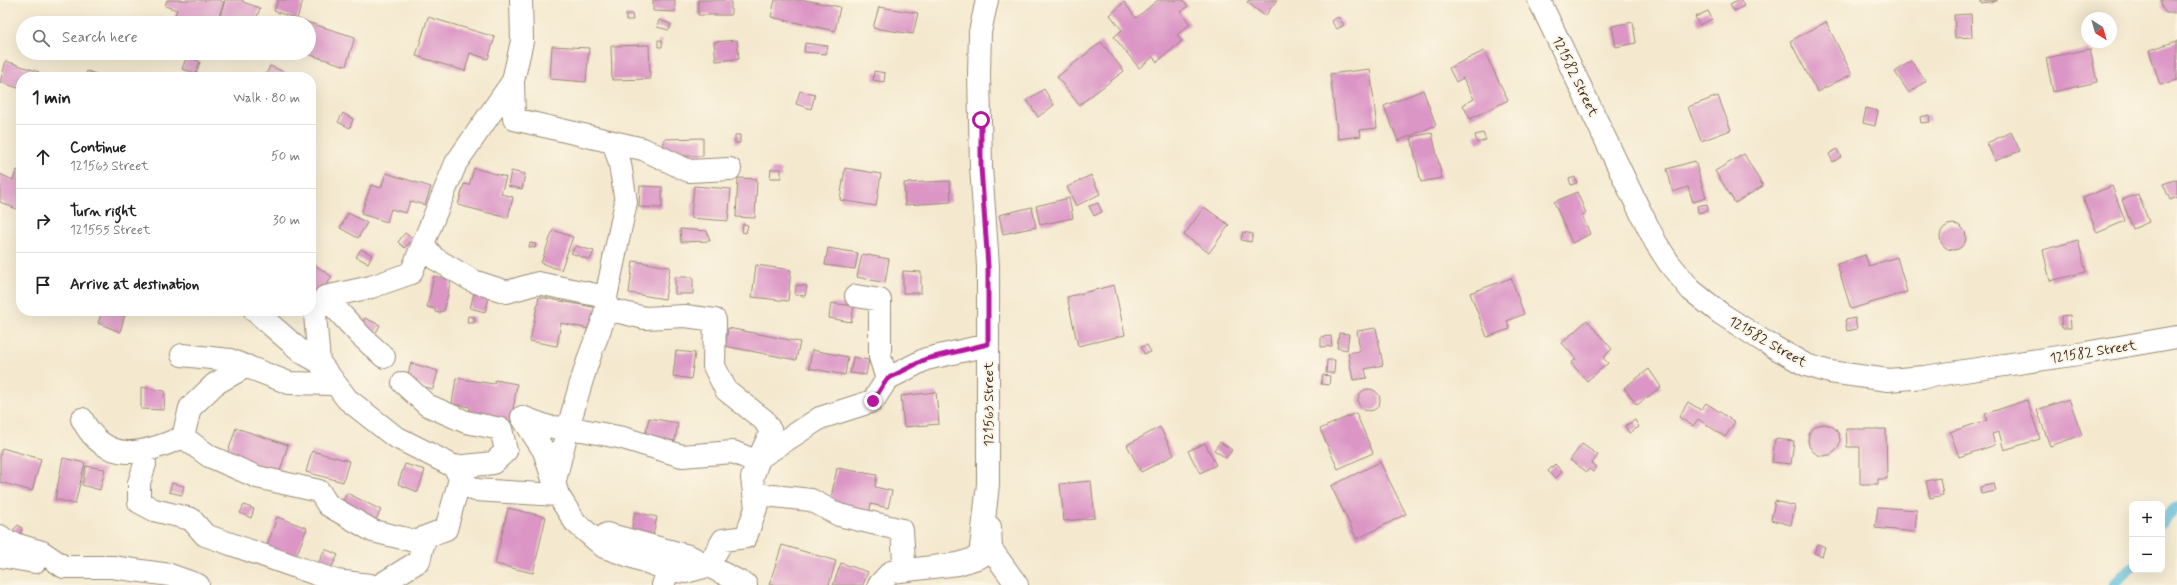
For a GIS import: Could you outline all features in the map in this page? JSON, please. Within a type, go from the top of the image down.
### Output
[{"type":"street","points":[[521,0],[522,41],[513,81],[514,119],[643,150],[689,171],[730,169]]},
{"type":"street","name":"121563 Street","points":[[879,585],[892,572],[958,564],[980,557],[988,484],[988,266],[981,174],[979,74],[980,32],[987,0]]},
{"type":"street","name":"121582 Street","points":[[1539,0],[1637,205],[1656,243],[1669,263],[1691,290],[1720,313],[1806,365],[1830,372],[1888,380],[1924,377],[2085,354],[2177,337]]},
{"type":"street","points":[[316,312],[325,297],[371,287],[411,273],[456,163],[513,81]]},
{"type":"street","points":[[556,491],[567,428],[607,303],[626,202],[620,164],[614,143]]},
{"type":"street","points":[[423,244],[434,258],[473,281],[507,292],[538,283],[607,303],[645,318],[685,316],[715,320],[714,366],[726,390],[764,420],[771,432],[752,478],[756,508],[746,537],[722,540],[708,566],[666,577],[604,547],[575,522],[556,491],[544,451],[522,417]]},
{"type":"street","points":[[856,296],[880,300],[880,357],[887,379]]},
{"type":"street","points":[[325,297],[361,336],[384,357]]},
{"type":"street","points":[[261,316],[303,354],[320,362]]},
{"type":"street","points":[[315,316],[320,362],[347,399],[394,436],[457,473],[475,490],[556,491]]},
{"type":"street","points":[[759,460],[820,418],[873,401],[887,379],[926,359],[988,344]]},
{"type":"street","points":[[182,355],[230,360],[289,383],[335,384]]},
{"type":"street","points":[[183,437],[190,408],[215,384],[247,366]]},
{"type":"street","points":[[402,383],[427,405],[466,422],[501,429],[522,417]]},
{"type":"street","points":[[522,417],[549,428],[567,428],[623,438],[682,456],[733,452],[759,460]]},
{"type":"street","points":[[82,419],[86,427],[103,445],[129,453],[153,450],[183,437]]},
{"type":"street","points":[[457,473],[493,463],[506,451],[501,429]]},
{"type":"street","points":[[183,437],[209,456],[257,477],[319,491],[328,505],[373,531],[423,543]]},
{"type":"street","points":[[143,452],[144,464],[139,483],[139,502],[154,510],[191,519],[205,535],[336,580],[370,585]]},
{"type":"street","points":[[380,585],[419,561],[425,537],[446,529],[457,473]]},
{"type":"street","points":[[988,484],[991,549],[1017,585]]},
{"type":"street","points":[[755,494],[811,500],[839,515],[902,530],[904,561],[898,571]]},
{"type":"street","points":[[590,536],[593,530],[689,556],[746,585]]},
{"type":"street","points":[[0,536],[8,542],[42,552],[64,567]]},
{"type":"street","points":[[0,556],[64,567],[112,568],[170,575],[198,585]]},
{"type":"building","points":[[167,0],[219,0],[224,2],[219,16],[174,16],[177,10],[165,6]]},
{"type":"building","points":[[225,0],[243,0],[243,2],[260,8],[257,16],[220,16]]},
{"type":"building","points":[[278,0],[303,0],[298,16],[288,16],[274,11]]},
{"type":"building","points":[[653,0],[675,0],[675,12],[653,11]]},
{"type":"building","points":[[698,0],[731,0],[731,15],[698,15]]},
{"type":"building","points":[[775,0],[805,0],[840,7],[835,31],[771,17]]},
{"type":"building","points":[[1158,0],[1183,0],[1188,6],[1181,12],[1190,24],[1177,35],[1182,41],[1157,62],[1153,57],[1139,68],[1114,37],[1122,30],[1110,15],[1124,2],[1136,18]]},
{"type":"building","points":[[1249,0],[1277,0],[1265,16],[1247,2]]},
{"type":"building","points":[[1741,0],[1744,6],[1734,11],[1730,5]]},
{"type":"building","points":[[1981,0],[1997,0],[1997,1],[1981,3]]},
{"type":"building","points":[[2161,0],[2177,0],[2177,13],[2166,13],[2162,8]]},
{"type":"building","points":[[879,7],[918,13],[913,34],[873,28]]},
{"type":"building","points":[[1708,11],[1712,19],[1699,25],[1695,17]]},
{"type":"building","points":[[626,14],[632,14],[633,20],[626,20]]},
{"type":"building","points":[[1971,14],[1972,37],[1955,38],[1954,15]]},
{"type":"building","points":[[428,17],[495,37],[488,59],[470,53],[465,71],[416,56]]},
{"type":"building","points":[[1338,17],[1344,25],[1337,29],[1331,21]]},
{"type":"building","points":[[659,20],[671,24],[669,30],[657,27]]},
{"type":"building","points":[[1633,22],[1636,43],[1616,47],[1612,26]]},
{"type":"building","points":[[1826,22],[1852,74],[1817,92],[1790,41]]},
{"type":"building","points":[[316,25],[355,37],[346,66],[316,57]]},
{"type":"building","points":[[658,40],[662,40],[662,47],[658,47]]},
{"type":"building","points":[[737,40],[739,59],[716,61],[714,42]]},
{"type":"building","points":[[2177,41],[2177,80],[2160,85],[2149,50]]},
{"type":"building","points":[[1101,42],[1124,71],[1079,105],[1057,77]]},
{"type":"building","points":[[805,43],[828,46],[826,54],[804,52]]},
{"type":"building","points":[[649,45],[650,79],[612,80],[611,46]]},
{"type":"building","points":[[552,46],[589,48],[586,82],[550,79]]},
{"type":"building","points":[[2090,49],[2097,82],[2053,92],[2046,58]]},
{"type":"building","points":[[1484,51],[1508,100],[1470,119],[1463,105],[1474,99],[1463,78],[1456,82],[1449,68]]},
{"type":"building","points":[[185,60],[196,60],[200,62],[196,72],[182,69]]},
{"type":"building","points":[[6,61],[39,72],[16,72],[16,87],[0,82]]},
{"type":"building","points":[[1911,61],[1926,81],[1909,93],[1895,72]]},
{"type":"building","points":[[270,66],[284,72],[267,72]]},
{"type":"building","points":[[1370,69],[1377,128],[1360,130],[1361,136],[1338,139],[1330,74]]},
{"type":"building","points":[[874,71],[885,73],[884,82],[873,80]]},
{"type":"building","points":[[1044,89],[1054,105],[1038,117],[1027,100]]},
{"type":"building","points":[[1423,90],[1436,125],[1398,141],[1384,106]]},
{"type":"building","points":[[800,91],[815,95],[811,109],[796,104]]},
{"type":"building","points":[[1718,96],[1731,130],[1701,141],[1688,107]]},
{"type":"building","points":[[1866,108],[1878,111],[1875,126],[1863,123]]},
{"type":"building","points":[[343,113],[353,119],[350,128],[338,122]]},
{"type":"building","points":[[1929,115],[1930,122],[1921,123],[1920,117]]},
{"type":"building","points":[[2011,132],[2020,151],[1995,161],[1987,143]]},
{"type":"building","points":[[1432,133],[1442,178],[1421,182],[1411,137]]},
{"type":"building","points":[[1483,133],[1486,140],[1477,143],[1475,135]]},
{"type":"building","points":[[735,135],[740,135],[740,143],[735,143]]},
{"type":"building","points":[[703,138],[703,156],[663,156],[664,139]]},
{"type":"building","points":[[1837,149],[1841,157],[1833,162],[1829,154]]},
{"type":"building","points":[[1744,154],[1763,186],[1735,203],[1715,171]]},
{"type":"building","points":[[1695,161],[1706,198],[1693,202],[1688,187],[1673,192],[1667,169]]},
{"type":"building","points":[[474,168],[506,177],[501,194],[513,197],[508,218],[458,205],[464,184],[469,185]]},
{"type":"building","points":[[845,168],[881,174],[876,206],[840,200]]},
{"type":"building","points":[[771,169],[781,169],[781,178],[770,178]]},
{"type":"building","points":[[511,171],[525,174],[522,189],[508,186]]},
{"type":"building","points":[[16,172],[16,209],[0,202],[0,174],[13,180]]},
{"type":"building","points":[[386,173],[431,187],[425,205],[410,201],[406,213],[391,209],[387,222],[361,214],[371,185],[381,188]]},
{"type":"building","points":[[1091,175],[1100,194],[1076,206],[1067,187]]},
{"type":"building","points":[[1575,177],[1577,183],[1571,185],[1569,179]]},
{"type":"building","points":[[738,178],[757,179],[755,218],[736,217]]},
{"type":"building","points":[[2177,179],[2177,197],[2170,200],[2163,184]]},
{"type":"building","points":[[950,181],[951,202],[905,205],[904,183]]},
{"type":"building","points":[[640,186],[662,187],[662,208],[639,207]]},
{"type":"building","points":[[694,186],[731,189],[728,221],[691,218]]},
{"type":"building","points":[[2112,186],[2125,221],[2097,233],[2083,198]]},
{"type":"building","points":[[1577,192],[1586,213],[1582,215],[1590,234],[1572,243],[1554,202]]},
{"type":"building","points":[[2138,194],[2149,222],[2133,229],[2122,200]]},
{"type":"building","points":[[1069,198],[1073,218],[1040,225],[1036,206]]},
{"type":"building","points":[[1098,203],[1102,212],[1094,216],[1089,206]]},
{"type":"building","points":[[1707,204],[1708,211],[1698,213],[1697,206]]},
{"type":"building","points":[[1032,207],[1036,227],[1003,234],[999,215]]},
{"type":"building","points":[[1204,207],[1229,225],[1209,253],[1184,235]]},
{"type":"building","points":[[348,213],[367,223],[358,238],[340,228]]},
{"type":"building","points":[[743,224],[748,225],[746,233],[742,232]]},
{"type":"building","points":[[1953,224],[1962,228],[1966,237],[1962,246],[1953,250],[1944,246],[1940,237],[1944,228]]},
{"type":"building","points":[[680,229],[707,231],[710,241],[681,242]]},
{"type":"building","points":[[553,230],[573,237],[561,270],[541,263]]},
{"type":"building","points":[[1243,232],[1253,234],[1251,242],[1241,240]]},
{"type":"building","points":[[405,233],[413,239],[405,248],[398,242]]},
{"type":"building","points":[[2078,240],[2086,272],[2050,281],[2043,250]]},
{"type":"building","points":[[530,243],[536,244],[535,248],[529,247]]},
{"type":"building","points":[[576,246],[594,251],[590,260],[571,253]]},
{"type":"building","points":[[828,248],[858,253],[855,269],[825,265]]},
{"type":"building","points":[[361,249],[372,255],[368,263],[356,257]]},
{"type":"building","points":[[862,254],[889,259],[885,283],[857,277]]},
{"type":"building","points":[[1865,255],[1869,266],[1897,257],[1907,292],[1851,309],[1837,264]]},
{"type":"building","points":[[633,261],[670,267],[665,299],[629,293]]},
{"type":"building","points":[[316,265],[332,277],[316,299]]},
{"type":"building","points":[[756,265],[791,270],[788,301],[752,297]]},
{"type":"building","points":[[903,271],[921,272],[921,293],[903,293]]},
{"type":"building","points":[[434,276],[451,280],[444,311],[441,311],[440,313],[435,312],[435,309],[427,307]]},
{"type":"building","points":[[675,277],[693,277],[693,294],[675,294]]},
{"type":"building","points":[[1511,278],[1524,314],[1507,321],[1510,329],[1487,337],[1470,293]]},
{"type":"building","points":[[796,285],[807,286],[805,296],[795,295]]},
{"type":"building","points":[[1114,285],[1125,335],[1078,346],[1067,297]]},
{"type":"building","points":[[476,287],[491,291],[485,312],[470,308]]},
{"type":"building","points":[[539,297],[598,308],[594,330],[561,323],[557,346],[530,341]]},
{"type":"building","points":[[831,303],[854,306],[851,322],[829,318]]},
{"type":"building","points":[[2070,315],[2071,328],[2062,328],[2061,316]]},
{"type":"building","points":[[100,316],[125,316],[120,332],[98,323]]},
{"type":"building","points":[[468,316],[475,317],[474,323],[467,323]]},
{"type":"building","points":[[365,318],[380,325],[374,337],[359,329]]},
{"type":"building","points":[[1855,318],[1857,329],[1847,331],[1845,320]]},
{"type":"building","points":[[1587,320],[1612,349],[1603,358],[1608,363],[1587,381],[1571,363],[1576,359],[1562,343]]},
{"type":"building","points":[[728,328],[800,342],[796,360],[725,346]]},
{"type":"building","points":[[1376,328],[1383,365],[1365,369],[1367,378],[1353,380],[1348,353],[1360,351],[1357,331]]},
{"type":"building","points":[[1339,333],[1349,334],[1347,350],[1337,348]]},
{"type":"building","points":[[1331,336],[1332,346],[1321,347],[1321,337]]},
{"type":"building","points":[[1147,345],[1151,352],[1144,354],[1141,347]]},
{"type":"building","points":[[812,350],[848,357],[845,375],[809,368]]},
{"type":"building","points":[[676,351],[695,353],[691,379],[673,376]]},
{"type":"building","points":[[853,357],[869,360],[866,375],[850,373]]},
{"type":"building","points":[[1327,360],[1335,360],[1334,373],[1326,373]]},
{"type":"building","points":[[411,363],[438,371],[433,389],[406,382]]},
{"type":"building","points":[[1649,369],[1661,387],[1637,405],[1624,388]]},
{"type":"building","points":[[1323,375],[1330,376],[1329,385],[1321,384]]},
{"type":"building","points":[[456,378],[494,384],[495,380],[517,384],[511,423],[469,416],[470,407],[452,404]]},
{"type":"building","points":[[141,387],[165,391],[164,410],[141,409]]},
{"type":"building","points":[[1365,389],[1373,389],[1380,396],[1380,404],[1373,411],[1365,411],[1358,404],[1358,396]]},
{"type":"building","points":[[936,392],[939,424],[904,427],[901,396]]},
{"type":"building","points":[[2069,399],[2082,435],[2050,446],[2037,410]]},
{"type":"building","points":[[2027,400],[2040,439],[2004,450],[1999,432],[1992,434],[1995,445],[1959,457],[1950,432],[1987,420],[1985,414]]},
{"type":"building","points":[[1688,402],[1701,410],[1706,403],[1735,422],[1725,437],[1698,419],[1693,426],[1679,417]]},
{"type":"building","points":[[1356,413],[1373,453],[1338,469],[1320,429]]},
{"type":"building","points":[[649,418],[678,423],[675,441],[645,436]]},
{"type":"building","points":[[1635,420],[1639,427],[1629,433],[1625,426]]},
{"type":"building","points":[[1824,424],[1830,425],[1837,431],[1840,440],[1839,446],[1833,453],[1824,456],[1818,455],[1811,449],[1808,440],[1809,434],[1815,427]]},
{"type":"building","points":[[1160,427],[1174,455],[1141,472],[1127,445]]},
{"type":"building","points":[[236,428],[288,445],[278,478],[225,461]]},
{"type":"building","points":[[1846,429],[1886,429],[1887,479],[1878,479],[1878,484],[1860,484],[1860,447],[1847,447]]},
{"type":"building","points":[[1775,439],[1794,441],[1791,464],[1772,462]]},
{"type":"building","points":[[1220,442],[1232,450],[1226,458],[1214,450]]},
{"type":"building","points":[[1205,443],[1216,465],[1200,473],[1188,451]]},
{"type":"building","points":[[1582,444],[1598,455],[1592,463],[1597,467],[1593,472],[1589,469],[1587,472],[1570,460]]},
{"type":"building","points":[[2,448],[41,459],[32,491],[0,482],[0,454]]},
{"type":"building","points":[[312,451],[349,461],[343,482],[306,472]]},
{"type":"building","points":[[63,458],[85,463],[75,504],[55,499]]},
{"type":"building","points":[[1380,462],[1406,514],[1357,539],[1331,486]]},
{"type":"building","points":[[405,464],[425,470],[418,492],[398,484]]},
{"type":"building","points":[[1555,464],[1562,472],[1555,479],[1548,471]]},
{"type":"building","points":[[86,466],[105,469],[100,490],[82,485]]},
{"type":"building","points":[[837,468],[877,475],[875,487],[892,491],[888,508],[871,504],[869,515],[829,508]]},
{"type":"building","points":[[1940,478],[1943,495],[1930,498],[1926,481]]},
{"type":"building","points":[[1091,481],[1095,518],[1064,521],[1060,484]]},
{"type":"building","points":[[172,483],[184,486],[182,495],[169,492]]},
{"type":"building","points":[[1994,484],[1996,491],[1981,494],[1980,487]]},
{"type":"building","points":[[347,493],[381,510],[372,527],[339,509]]},
{"type":"building","points":[[1775,501],[1795,506],[1791,525],[1771,520]]},
{"type":"building","points":[[244,505],[254,509],[251,518],[240,513]]},
{"type":"building","points":[[1878,507],[1917,510],[1915,532],[1875,528]]},
{"type":"building","points":[[508,508],[546,517],[533,573],[495,564]]},
{"type":"building","points":[[635,512],[657,517],[653,536],[631,532]]},
{"type":"building","points":[[277,517],[307,528],[294,562],[265,551]]},
{"type":"building","points":[[18,525],[22,528],[20,537],[12,535],[13,530]]},
{"type":"building","points":[[1818,544],[1825,547],[1822,556],[1814,553]]},
{"type":"building","points":[[782,545],[836,561],[829,585],[769,585]]},
{"type":"building","points":[[325,549],[338,555],[330,570],[318,564]]},
{"type":"building","points":[[841,563],[868,572],[863,585],[833,585]]},
{"type":"waterway","points":[[2165,520],[2174,508],[2177,507]]},
{"type":"waterway","points":[[2114,585],[2129,569]]},
{"type":"route","points":[[873,401],[887,379],[926,359],[988,344],[988,266],[981,167],[981,120]]}]
